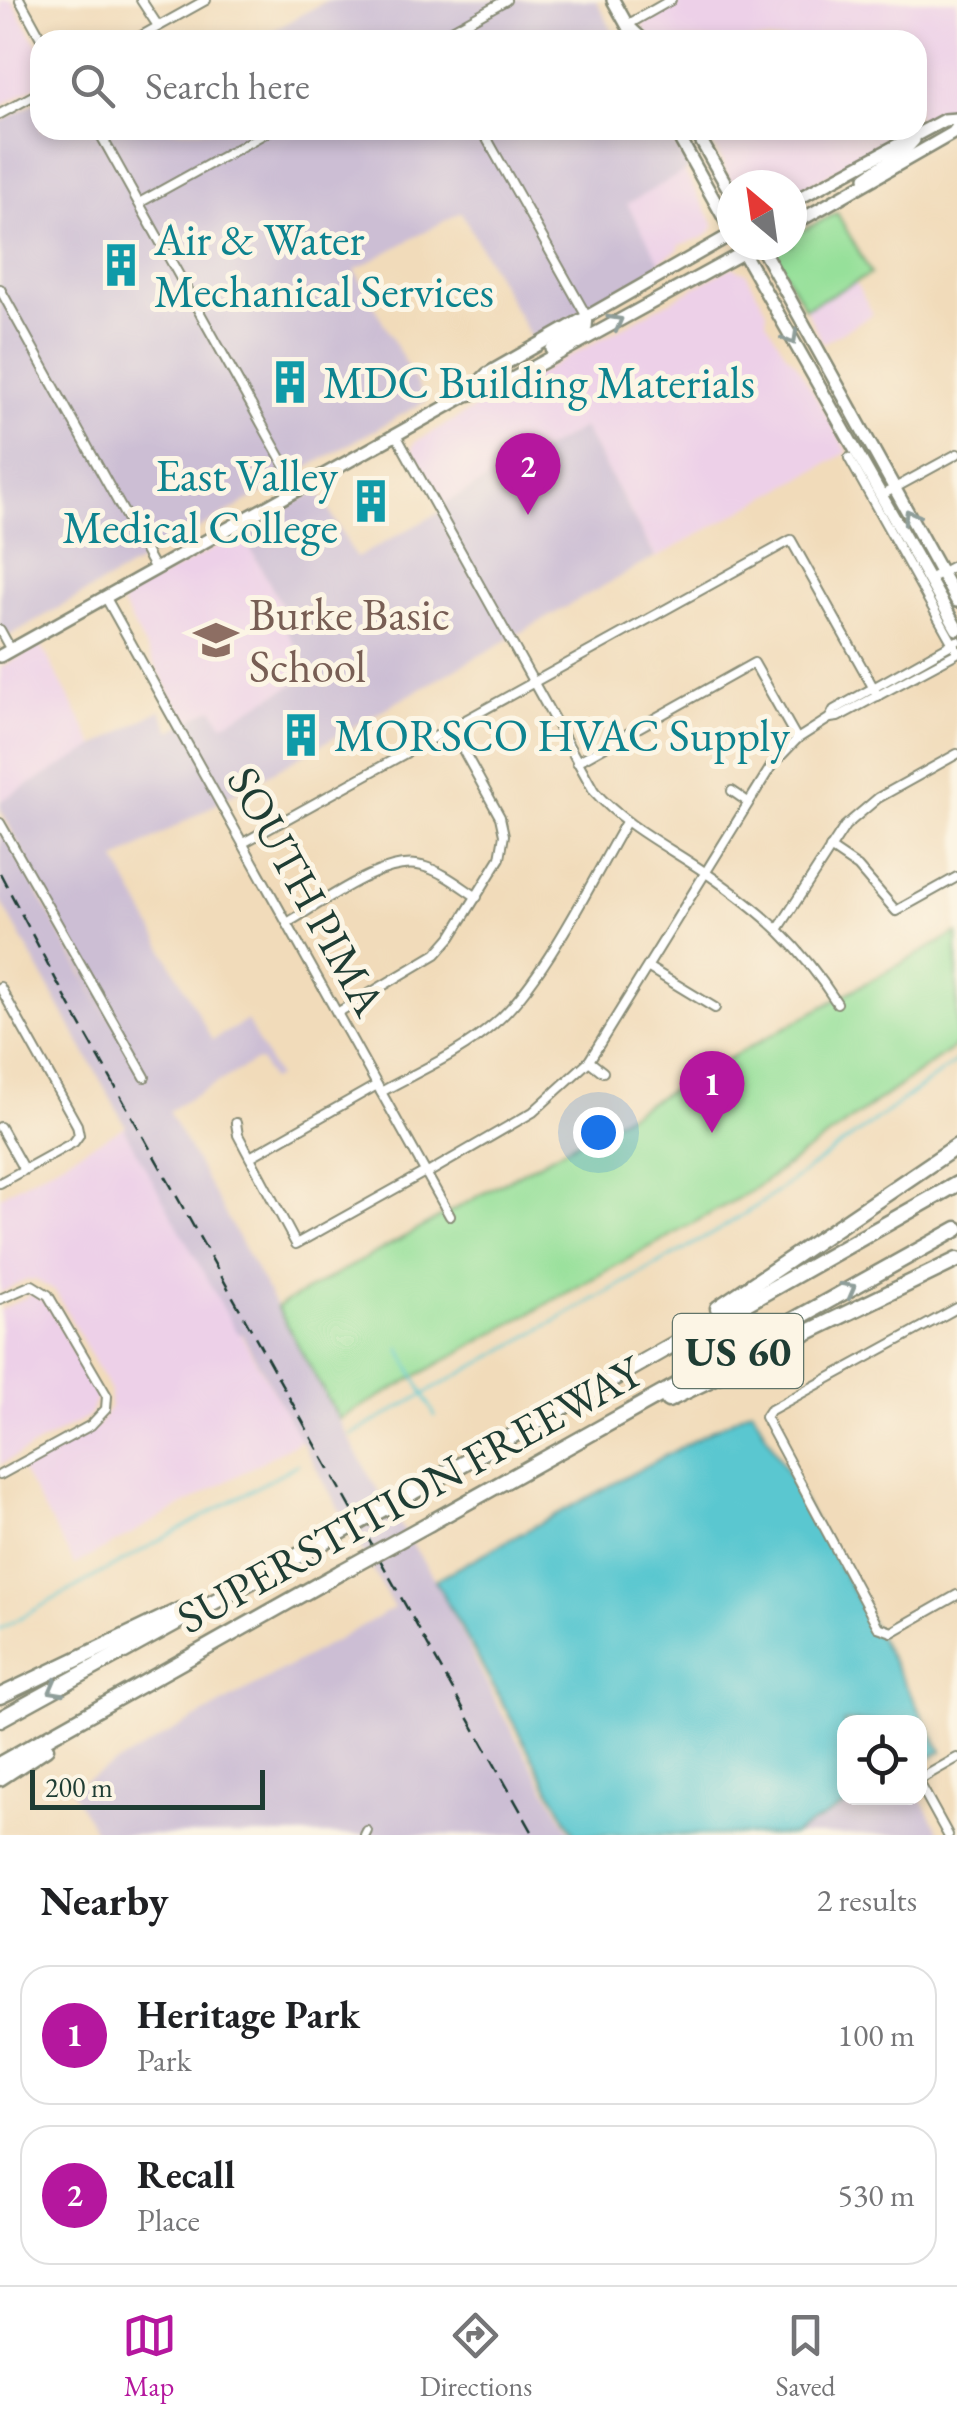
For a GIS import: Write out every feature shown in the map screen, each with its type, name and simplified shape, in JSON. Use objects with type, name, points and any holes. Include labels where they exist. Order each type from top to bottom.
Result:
[{"type":"highway","points":[[638,1362],[957,1146]]},
{"type":"highway","name":"SUPERSTITION FREEWAY","points":[[0,1719],[411,1493],[957,1184]]},
{"type":"highway","name":"SUPERSTITION FREEWAY","points":[[0,1764],[957,1228]]},
{"type":"highway","points":[[519,1473],[957,1260]]},
{"type":"highway","points":[[0,1696],[325,1541]]},
{"type":"highway","points":[[0,1778],[147,1682]]},
{"type":"main road","points":[[614,0],[632,30]]},
{"type":"main road","points":[[627,25],[628,30]]},
{"type":"main road","points":[[927,130],[944,120],[957,119]]},
{"type":"main road","points":[[807,216],[957,128]]},
{"type":"main road","points":[[681,140],[717,206]]},
{"type":"main road","points":[[699,140],[717,170]]},
{"type":"main road","points":[[807,194],[908,140]]},
{"type":"main road","points":[[857,188],[863,179],[904,152],[914,140]]},
{"type":"main road","points":[[467,395],[487,374],[717,242]]},
{"type":"main road","points":[[6,653],[467,395],[494,388],[531,369],[722,260]]},
{"type":"main road","points":[[747,260],[882,495],[935,576],[957,601]]},
{"type":"main road","points":[[766,260],[895,488],[957,629]]},
{"type":"main road","points":[[531,369],[537,359],[586,327],[586,317]]},
{"type":"street","points":[[20,0],[36,30]]},
{"type":"street","points":[[141,0],[158,26]]},
{"type":"street","points":[[151,30],[206,0]]},
{"type":"street","points":[[452,30],[506,0]]},
{"type":"street","points":[[627,25],[671,0]]},
{"type":"street","points":[[0,114],[30,98]]},
{"type":"street","points":[[104,140],[298,489]]},
{"type":"street","points":[[139,203],[253,140]]},
{"type":"street","points":[[488,140],[586,317]]},
{"type":"street","points":[[0,289],[155,570]]},
{"type":"street","points":[[396,434],[594,791],[626,822],[706,872],[779,928],[838,1003]]},
{"type":"street","points":[[882,495],[957,454]]},
{"type":"street","points":[[236,1122],[238,1136],[296,1244],[534,1112],[589,1061],[772,765],[797,739],[830,718],[834,710],[876,692],[956,647],[849,458]]},
{"type":"street","points":[[243,843],[792,540],[876,692]]},
{"type":"street","points":[[935,576],[957,564]]},
{"type":"street","name":"SOUTH PIMA","points":[[106,598],[450,1216]]},
{"type":"street","points":[[0,630],[6,653]]},
{"type":"street","points":[[577,762],[754,663],[797,739]]},
{"type":"street","points":[[337,1013],[436,954],[478,897],[500,858],[504,827],[451,728]]},
{"type":"street","points":[[779,928],[845,826],[878,798],[957,754]]},
{"type":"street","points":[[732,791],[748,802]]},
{"type":"street","points":[[250,1158],[474,1039],[511,1008],[549,953],[626,822]]},
{"type":"street","points":[[0,823],[145,1077]]},
{"type":"street","points":[[830,848],[858,867],[896,912],[957,877]]},
{"type":"street","points":[[287,923],[377,872],[400,864],[428,868],[478,897]]},
{"type":"street","points":[[649,968],[715,1008]]},
{"type":"street","points":[[0,987],[79,1135],[74,1142],[0,1183]]},
{"type":"street","points":[[589,1061],[604,1072]]},
{"type":"street","points":[[0,1128],[24,1170]]},
{"type":"street","points":[[0,1299],[32,1285],[48,1295],[103,1388],[106,1409],[90,1425],[0,1476]]},
{"type":"street","points":[[957,1308],[769,1411],[766,1417],[878,1627],[888,1632],[957,1595]]},
{"type":"street","points":[[927,1777],[957,1758]]},
{"type":"street","points":[[927,1794],[948,1835]]},
{"type":"shaded area","points":[[0,0],[12,0],[30,32],[30,90],[0,106]]},
{"type":"shaded area","points":[[328,0],[596,0],[612,30],[274,30]]},
{"type":"shaded area","points":[[683,0],[957,0],[957,104],[927,120],[927,30],[644,30],[644,21]]},
{"type":"shaded area","points":[[30,106],[30,140],[673,140],[689,169],[627,204],[662,265],[532,340],[461,212],[355,270],[426,401],[0,641],[0,122]]},
{"type":"shaded area","points":[[710,140],[892,140],[807,186],[807,170],[726,170]]},
{"type":"shaded area","points":[[684,171],[715,226],[705,237],[679,245],[679,249],[659,262],[627,204]]},
{"type":"shaded area","points":[[732,267],[746,273],[767,310],[766,321],[796,363],[848,452],[656,558],[583,428],[442,505],[412,450],[414,442]]},
{"type":"shaded area","points":[[854,280],[873,314],[823,343],[805,308]]},
{"type":"shaded area","points":[[583,428],[655,557],[116,860],[212,1040],[247,1021],[277,1077],[270,1080],[261,1062],[255,1061],[168,1111],[323,1391],[358,1409],[339,1420],[435,1580],[500,1710],[572,1835],[97,1835],[70,1789],[394,1608],[242,1334],[237,1333],[0,899],[0,824],[111,1025],[0,808],[0,801],[160,710],[171,731],[213,708],[223,724],[298,682],[304,661],[280,619],[287,615],[242,533],[318,490],[356,558],[444,510],[442,505]]},
{"type":"shaded area","name":"Burke Basic School","points":[[242,533],[287,615],[281,620],[304,661],[298,682],[222,725],[213,708],[186,723],[122,604],[125,597]]},
{"type":"shaded area","points":[[41,645],[96,748],[0,801],[0,668]]},
{"type":"shaded area","points":[[126,1126],[125,1131],[301,1440],[75,1565],[21,1469],[98,1426],[110,1406],[110,1390],[56,1292],[36,1280],[27,1280],[0,1293],[0,1196]]},
{"type":"shaded area","points":[[32,1294],[47,1303],[98,1398],[89,1416],[0,1465],[0,1310]]},
{"type":"shaded area","points":[[846,1805],[925,1805],[941,1835],[792,1835]]},
{"type":"green space","points":[[837,213],[871,274],[805,308],[778,260],[807,260],[807,228]]},
{"type":"green space","points":[[957,933],[957,1045],[751,1191],[339,1419],[277,1307]]},
{"type":"water","points":[[752,1409],[922,1715],[837,1715],[837,1805],[846,1805],[792,1835],[575,1835],[435,1580]]},
{"type":"water","points":[[927,1724],[942,1751],[927,1760]]},
{"type":"waterway","points":[[351,1435],[717,1231],[957,1061]]},
{"type":"waterway","points":[[400,1348],[435,1416]]},
{"type":"waterway","points":[[0,1629],[298,1464]]},
{"type":"railway","points":[[0,873],[64,995],[534,1835]]},
{"type":"place","name":"Air & Water Mechanical Services","points":[[121,265]]},
{"type":"place","name":"MDC Building Materials","points":[[290,382]]},
{"type":"place","name":"East Valley Medical College","points":[[371,501]]},
{"type":"place","name":"Recall","points":[[528,515]]},
{"type":"place","name":"Burke Basic School","points":[[216,640]]},
{"type":"place","name":"MORSCO HVAC Supply","points":[[301,735]]},
{"type":"place","name":"Heritage Park","points":[[712,1133]]}]
